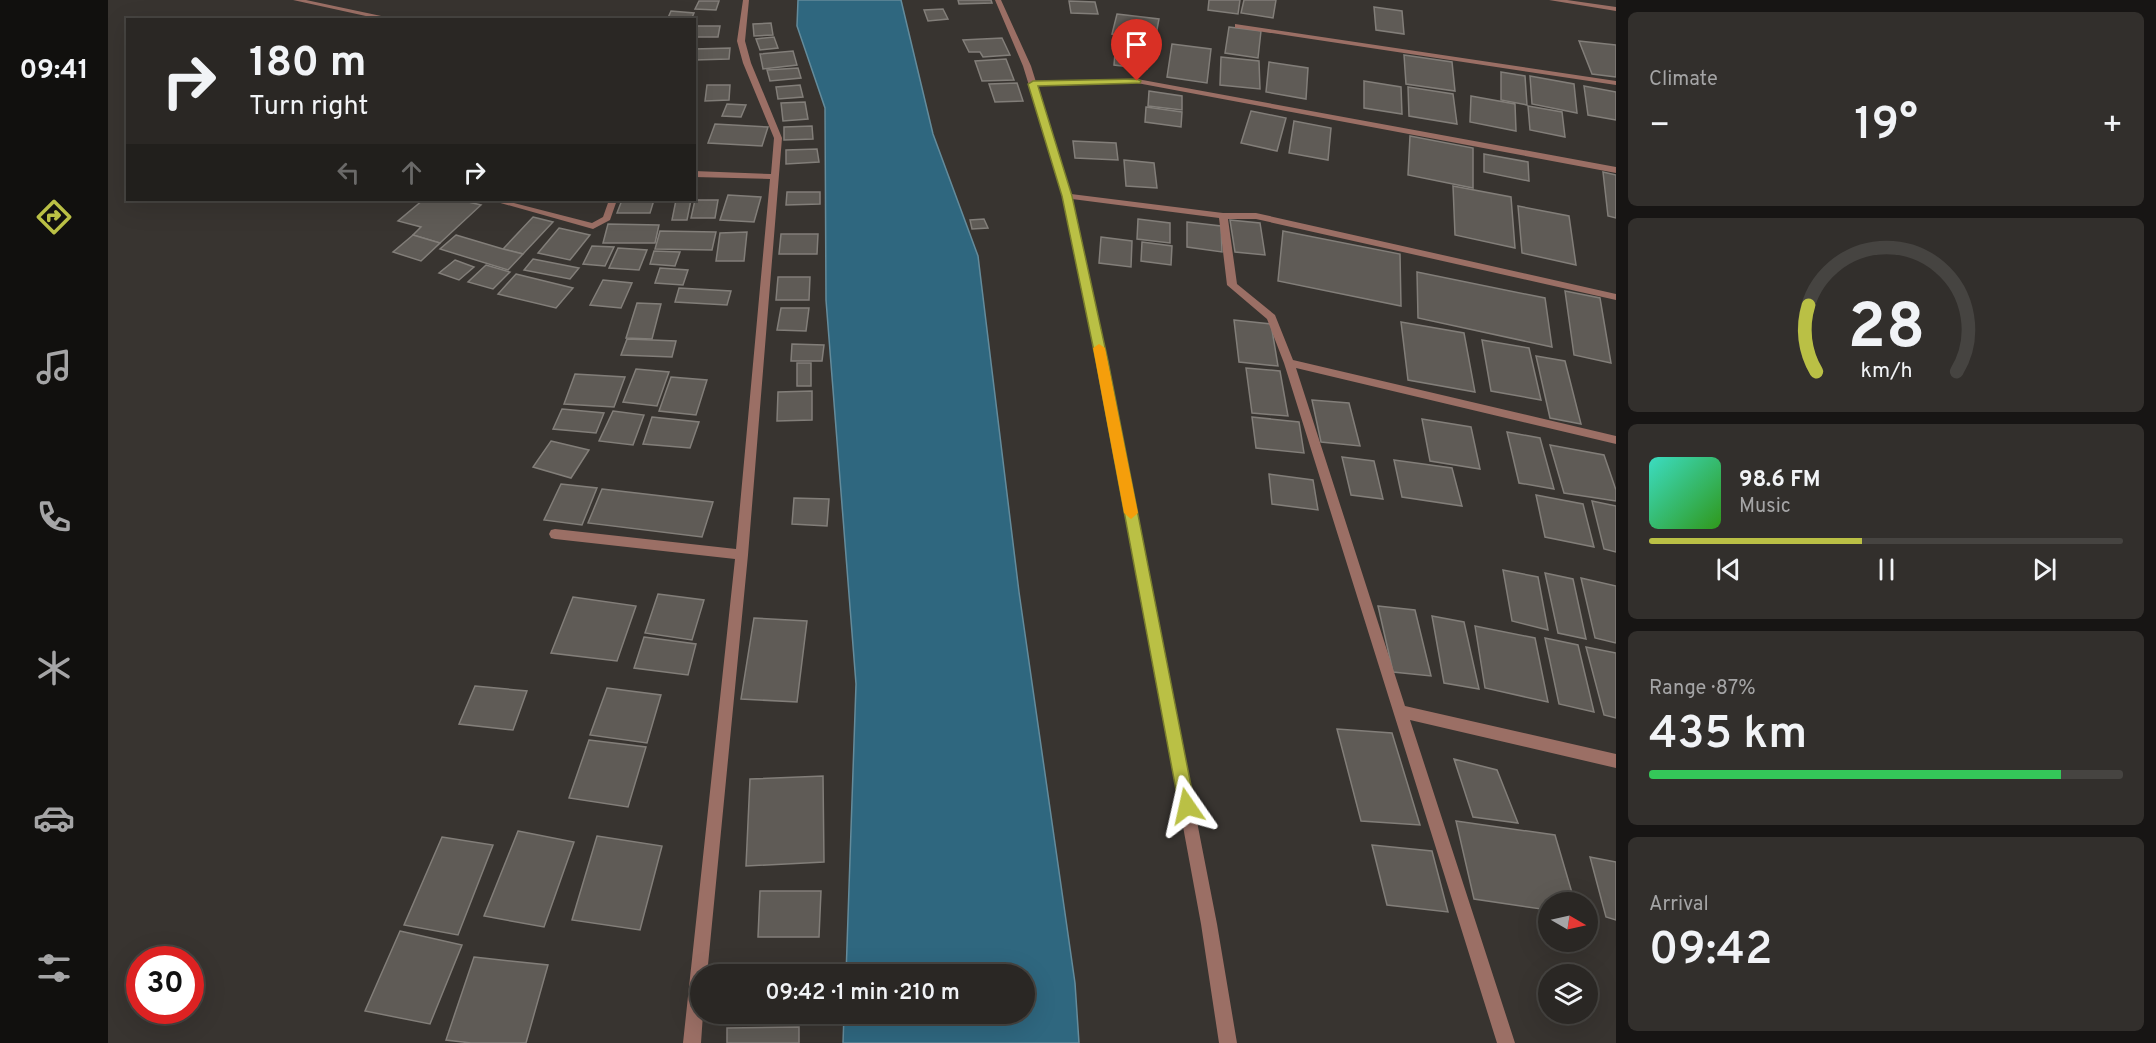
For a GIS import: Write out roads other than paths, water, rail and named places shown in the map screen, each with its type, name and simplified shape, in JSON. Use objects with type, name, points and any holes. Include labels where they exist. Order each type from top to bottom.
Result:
[{"type":"street","points":[[296,0],[387,18]]},
{"type":"street","points":[[692,1043],[742,555],[778,138],[747,63],[741,41],[746,0]]},
{"type":"street","points":[[998,0],[1028,66],[1067,196],[1102,361],[1209,924],[1228,1043]]},
{"type":"street","points":[[1552,0],[1616,9]]},
{"type":"street","points":[[1238,26],[1616,83]]},
{"type":"street","points":[[1033,84],[1137,81],[1616,170]]},
{"type":"street","points":[[696,174],[773,177]]},
{"type":"street","points":[[1067,196],[1223,216],[1256,216],[1616,297]]},
{"type":"street","points":[[498,201],[592,226],[607,218],[613,201]]},
{"type":"street","points":[[1223,216],[1232,285],[1271,317],[1289,363],[1506,1043]]},
{"type":"street","points":[[1289,363],[1616,440]]},
{"type":"street","points":[[555,534],[742,555]]},
{"type":"street","points":[[1400,711],[1616,761]]},
{"type":"water","points":[[798,0],[901,0],[933,134],[978,256],[1019,592],[1075,983],[1079,1043],[843,1043],[844,1024],[1035,1024],[1035,964],[846,964],[856,684],[826,300],[825,108],[797,26]]}]
